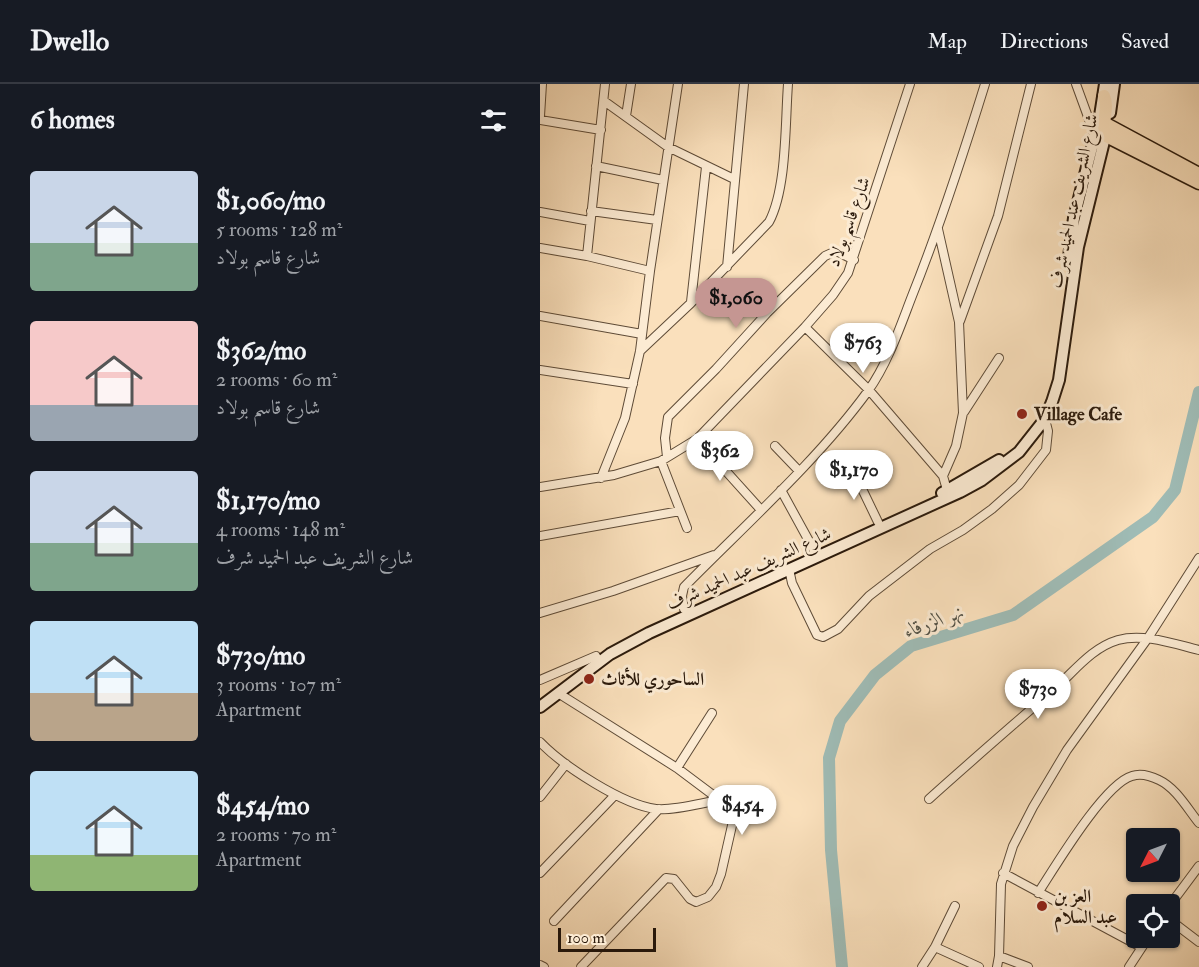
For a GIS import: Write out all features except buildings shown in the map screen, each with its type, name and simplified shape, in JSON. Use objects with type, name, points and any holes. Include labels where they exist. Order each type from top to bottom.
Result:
[{"type":"main road","name":"شارع الشريف عبد الحميد شرف","points":[[540,699],[596,656],[616,644],[684,609],[815,552],[947,490],[988,468],[1020,442],[1042,410],[1050,390],[1079,220],[1105,131],[1114,84]]},
{"type":"main road","name":"شارع الشريف عبد الحميد شرف","points":[[1105,90],[1105,131]]},
{"type":"main road","points":[[1103,149],[1107,105],[1105,90]]},
{"type":"main road","points":[[1105,131],[1195,177]]},
{"type":"main road","name":"شارع الشريف عبد الحميد شرف","points":[[540,706],[610,654],[632,642],[982,480],[1019,452],[1045,419],[1059,380],[1079,220],[1103,149]]},
{"type":"street","points":[[543,84],[540,118],[601,130]]},
{"type":"street","points":[[587,256],[605,84]]},
{"type":"street","points":[[626,116],[631,84]]},
{"type":"street","points":[[601,478],[625,418],[640,351],[678,84]]},
{"type":"street","points":[[726,267],[744,84]]},
{"type":"street","points":[[640,351],[761,232],[776,209],[780,187],[788,84]]},
{"type":"street","name":"شارع قاسم بولاد","points":[[540,487],[601,478],[664,459],[698,439],[805,327],[841,285],[854,260],[910,84]]},
{"type":"street","points":[[684,609],[682,592],[715,555],[799,471],[868,390],[885,361],[938,229],[985,84]]},
{"type":"street","points":[[959,322],[998,216],[1031,84]]},
{"type":"street","points":[[1076,84],[1087,114],[1105,131]]},
{"type":"street","points":[[604,101],[668,147],[734,179]]},
{"type":"street","points":[[1087,114],[1105,131]]},
{"type":"street","points":[[596,166],[663,180]]},
{"type":"street","points":[[691,303],[706,167]]},
{"type":"street","points":[[591,211],[657,220]]},
{"type":"street","points":[[540,212],[590,220]]},
{"type":"street","points":[[938,229],[959,322],[963,413],[956,446],[943,476]]},
{"type":"street","points":[[540,248],[650,271]]},
{"type":"street","points":[[687,528],[664,459],[668,417],[825,256],[836,251],[854,260]]},
{"type":"street","points":[[540,316],[642,334]]},
{"type":"street","points":[[805,327],[868,390],[943,476],[947,490]]},
{"type":"street","points":[[963,413],[999,358]]},
{"type":"street","points":[[540,370],[633,384]]},
{"type":"street","points":[[789,569],[792,584],[817,635],[823,636],[838,629],[870,596],[930,549],[963,530],[992,509],[1019,485],[1046,450],[1048,431],[1045,419]]},
{"type":"street","points":[[698,439],[761,510]]},
{"type":"street","points":[[775,446],[799,471]]},
{"type":"street","points":[[852,468],[878,522]]},
{"type":"street","points":[[781,490],[815,552]]},
{"type":"street","points":[[540,536],[680,511]]},
{"type":"street","points":[[540,613],[613,591],[715,555]]},
{"type":"street","points":[[998,967],[999,895],[1003,873],[1013,846],[1067,750],[1148,638],[1196,568],[1199,558]]},
{"type":"street","points":[[929,799],[1065,680],[1090,654],[1120,639],[1148,638],[1199,650]]},
{"type":"street","points":[[540,680],[596,656]]},
{"type":"street","points":[[558,693],[677,768],[729,807],[733,821],[721,874],[716,887],[708,897],[696,902],[690,899],[674,879],[666,878],[581,967]]},
{"type":"street","points":[[677,768],[712,713]]},
{"type":"street","points":[[540,742],[566,764],[615,795],[645,807],[659,809],[720,800]]},
{"type":"street","points":[[540,797],[566,764]]},
{"type":"street","points":[[1038,893],[1085,822],[1108,795],[1122,781],[1131,776],[1152,777],[1168,785],[1199,823]]},
{"type":"street","points":[[540,873],[615,795]]},
{"type":"street","points":[[554,921],[659,809]]},
{"type":"street","points":[[1178,894],[1199,866]]},
{"type":"street","points":[[1003,873],[1126,939]]},
{"type":"street","points":[[922,967],[935,948],[955,906]]},
{"type":"street","points":[[1180,928],[1199,942]]},
{"type":"street","points":[[935,948],[979,967]]},
{"type":"street","points":[[1129,967],[1140,948]]},
{"type":"street","points":[[999,956],[1028,967]]},
{"type":"waterway","name":"نهر الزرقاء","points":[[842,967],[831,850],[829,758],[840,721],[875,675],[911,646],[1013,615],[1153,517],[1175,490],[1199,392]]},
{"type":"place","name":"Village Cafe","points":[[1022,414]]},
{"type":"place","name":"الساحوري للأثاث","points":[[589,679]]},
{"type":"place","name":"العز بن عبد السلام","points":[[1042,906]]}]
